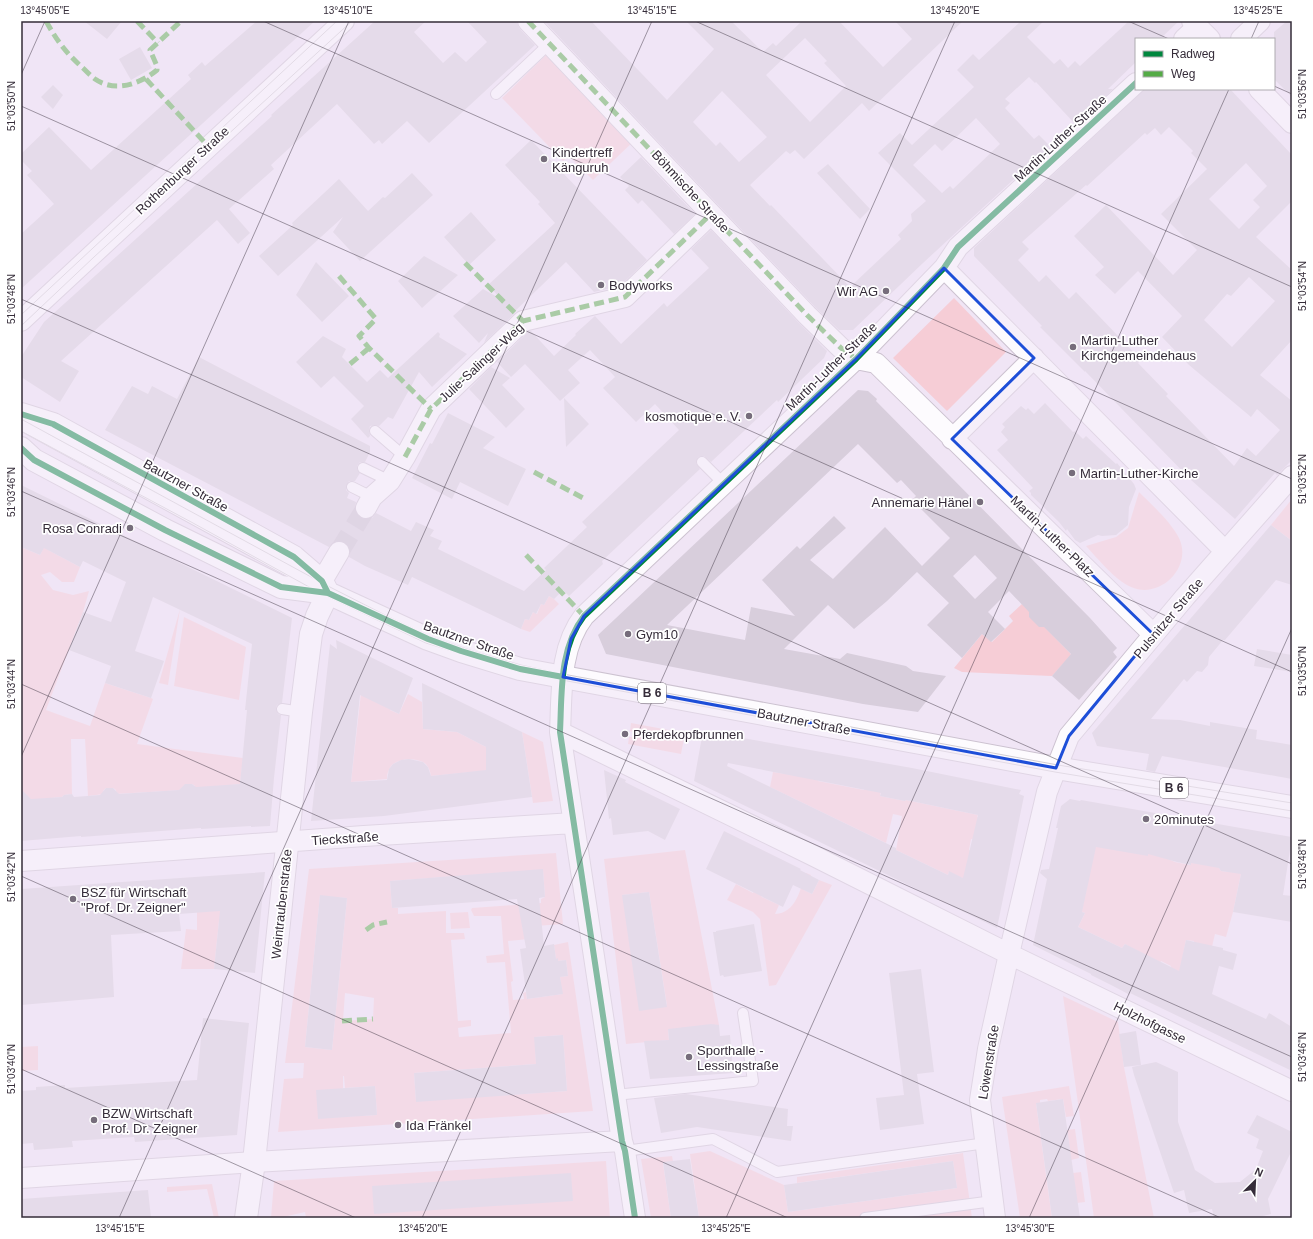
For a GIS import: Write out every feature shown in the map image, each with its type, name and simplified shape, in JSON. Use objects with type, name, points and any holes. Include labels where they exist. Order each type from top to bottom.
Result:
[{"type":"main road","name":"Bautzner Straße","points":[[21,414],[53,424],[288,553],[325,587],[428,639],[461,651],[520,669],[1056,768],[1292,807]]},
{"type":"main road","name":"Bautzner Straße","points":[[21,448],[34,460],[165,530],[281,587],[325,587]]},
{"type":"main road","name":"Weintraubenstraße","points":[[246,1218],[254,1162],[288,842],[291,711],[325,587]]},
{"type":"street","name":"Rothenburger Straße","points":[[21,320],[344,21]]},
{"type":"street","name":"Böhmische Straße","points":[[528,21],[807,315],[841,348],[856,359]]},
{"type":"street","name":"Martin-Luther-Straße","points":[[635,1218],[560,732],[563,677],[571,639],[577,625],[584,616],[856,359],[944,268],[958,247],[1135,84]]},
{"type":"street","points":[[1260,90],[1292,123]]},
{"type":"street","name":"Julie-Salinger-Weg","points":[[369,502],[390,481],[405,457],[430,409],[523,321],[625,297],[711,214]]},
{"type":"street","points":[[944,268],[1225,551]]},
{"type":"street","points":[[952,439],[1034,358]]},
{"type":"street","name":"Martin-Luther-Platz","points":[[856,359],[876,363],[1153,634]]},
{"type":"street","name":"Pulsnitzer Straße","points":[[1009,954],[1047,792],[1070,736],[1153,634],[1292,476]]},
{"type":"street","points":[[325,587],[339,552]]},
{"type":"street","name":"Holzhofgasse","points":[[560,732],[812,855],[1009,954],[1292,1091]]},
{"type":"street","name":"Tieckstraße","points":[[21,861],[364,836],[574,823]]},
{"type":"street","name":"Löwenstraße","points":[[994,1209],[980,1100],[988,1048],[1009,954]]},
{"type":"street","points":[[21,1178],[254,1162],[624,1146]]},
{"type":"lane","points":[[496,94],[549,44]]},
{"type":"lane","points":[[21,425],[325,587]]},
{"type":"lane","points":[[375,431],[405,457]]},
{"type":"lane","points":[[702,462],[724,484]]},
{"type":"lane","points":[[362,468],[390,481]]},
{"type":"lane","points":[[352,487],[369,502]]},
{"type":"lane","points":[[615,1094],[753,1081],[743,1013]]},
{"type":"lane","points":[[624,1146],[713,1139],[777,1172],[986,1143]]},
{"type":"lane","points":[[865,1218],[994,1209]]},
{"type":"highlighted area","points":[[944,268],[1034,358],[952,439],[1153,634],[1069,736],[1056,768],[563,677],[571,639],[584,616],[856,359]]},
{"type":"shaded area","points":[[549,52],[635,140],[593,180],[569,156],[563,161],[502,98]]},
{"type":"shaded area","points":[[954,298],[1006,352],[947,411],[893,358]]},
{"type":"shaded area","points":[[1139,492],[1161,514],[1176,532],[1182,549],[1178,570],[1171,578],[1163,585],[1153,589],[1142,590],[1125,584],[1107,569],[1086,546],[1116,537],[1128,528]]},
{"type":"shaded area","points":[[1292,499],[1292,541],[1271,525]]},
{"type":"shaded area","points":[[21,547],[40,555],[44,547],[51,549],[50,551],[80,567],[74,582],[62,582],[50,572],[41,575],[53,590],[73,595],[89,591],[83,612],[46,710],[90,726],[105,683],[151,698],[153,699],[137,744],[243,758],[240,784],[195,789],[195,786],[192,784],[183,790],[116,794],[116,790],[113,788],[106,788],[103,791],[104,794],[88,796],[85,739],[71,739],[72,794],[64,795],[62,797],[29,800],[21,794]]},
{"type":"shaded area","points":[[549,596],[559,604],[530,632],[521,629],[525,619],[529,620],[533,612],[537,614],[541,604],[544,605]]},
{"type":"shaded area","points":[[1022,604],[1071,655],[1052,676],[962,672],[954,668],[982,634],[992,642],[1013,621],[1009,616]]},
{"type":"shaded area","points":[[180,609],[168,685],[159,683]]},
{"type":"shaded area","points":[[184,617],[246,647],[239,700],[174,686]]},
{"type":"shaded area","points":[[361,693],[391,708],[390,710],[399,714],[408,694],[422,702],[423,729],[457,732],[486,747],[486,761],[504,769],[431,776],[425,763],[419,760],[409,759],[399,761],[391,766],[387,779],[351,782]]},
{"type":"shaded area","points":[[631,723],[685,733],[681,754],[628,744],[629,737],[632,737],[633,732],[630,731]]},
{"type":"shaded area","points":[[522,732],[543,742],[553,801],[533,803]]},
{"type":"shaded area","points":[[773,772],[818,779],[818,781],[864,790],[866,787],[881,790],[880,796],[978,815],[977,817],[984,819],[979,841],[971,839],[969,850],[976,852],[969,881],[949,872],[948,875],[896,850],[902,816],[893,814],[886,843],[770,787]]},
{"type":"shaded area","points":[[1091,833],[1148,850],[1175,862],[1190,865],[1191,863],[1220,864],[1219,868],[1221,871],[1230,872],[1242,869],[1226,937],[1215,934],[1201,993],[1190,961],[1194,941],[1186,940],[1179,976],[1169,972],[1171,966],[1161,961],[1158,966],[1125,944],[1122,948],[1078,927],[1085,913],[1075,909]]},
{"type":"shaded area","points":[[685,850],[719,1025],[668,1030],[669,1040],[626,1044],[604,859]],"holes":[[[649,892],[667,1006],[622,895]]]},
{"type":"shaded area","points":[[556,853],[563,924],[522,927],[529,939],[508,941],[513,981],[511,982],[513,1000],[524,999],[523,993],[526,992],[527,999],[562,994],[560,977],[568,976],[566,960],[558,961],[558,959],[556,959],[554,945],[568,942],[593,1111],[278,1132],[284,1079],[303,1078],[304,1063],[285,1063],[309,869]],"holes":[[[543,870],[545,897],[541,899],[541,903],[472,908],[471,910],[474,916],[501,916],[504,954],[486,956],[487,963],[505,962],[511,1033],[459,1037],[458,1028],[471,1026],[471,1020],[458,1021],[451,940],[465,939],[464,933],[446,933],[446,911],[398,914],[398,908],[392,908],[390,881]],[[320,896],[347,898],[332,1050],[305,1047]],[[345,993],[374,998],[373,1019],[343,1021]],[[563,1035],[567,1091],[416,1101],[414,1073],[536,1064],[535,1037]],[[343,1076],[345,1088],[375,1086],[377,1115],[318,1118],[343,1088]]]},
{"type":"shaded area","points":[[806,873],[811,875],[804,890],[812,894],[819,880],[832,885],[776,985],[769,986],[760,919],[753,912],[727,900],[736,884],[753,893],[756,888],[762,897],[779,905],[775,914],[782,913],[788,910],[796,900]]},
{"type":"shaded area","points":[[224,909],[224,921],[219,921],[214,969],[181,969],[186,929],[197,930],[197,912]]},
{"type":"shaded area","points":[[468,912],[470,928],[451,929],[450,913]]},
{"type":"shaded area","points":[[1063,996],[1118,1022],[1124,1067],[1154,1218],[1094,1218]]},
{"type":"shaded area","points":[[38,1046],[38,1070],[21,1071],[21,1047]]},
{"type":"shaded area","points":[[1069,1086],[1074,1116],[1066,1117],[1063,1099],[1048,1101],[1047,1099],[1040,1100],[1040,1103],[1036,1103],[1052,1218],[1020,1218],[1002,1097]]},
{"type":"shaded area","points":[[1075,1129],[1079,1158],[1071,1160],[1067,1130]]},
{"type":"shaded area","points":[[710,1151],[784,1185],[788,1212],[957,1188],[953,1161],[797,1183],[797,1177],[963,1153],[972,1218],[699,1218],[690,1154]]},
{"type":"shaded area","points":[[672,1156],[673,1161],[663,1163],[671,1218],[651,1218],[641,1159]]},
{"type":"shaded area","points":[[606,1161],[610,1218],[306,1218],[305,1212],[279,1218],[271,1218],[274,1181]]},
{"type":"shaded area","points":[[1081,1172],[1085,1202],[1077,1203],[1073,1173]]},
{"type":"shaded area","points":[[212,1184],[219,1218],[214,1218],[207,1189],[167,1192],[167,1187]]},
{"type":"building","points":[[84,21],[122,21],[107,39]]},
{"type":"building","points":[[257,21],[315,21],[21,289],[21,234],[54,204],[27,175],[32,171],[21,160],[21,154],[49,127],[91,170],[191,79],[188,75],[202,62],[205,66]]},
{"type":"building","points":[[375,21],[426,21],[414,32],[443,63],[455,52],[466,62],[487,42],[467,21],[516,21],[520,29],[535,45],[429,143],[407,121],[382,144],[379,140],[374,144],[337,104],[271,165],[274,169],[229,209],[250,233],[238,244],[217,220],[61,361],[79,371],[60,402],[21,377],[21,357],[44,322]]},
{"type":"building","points":[[544,21],[591,21],[667,100],[714,49],[686,21],[731,21],[763,52],[773,43],[776,46],[802,21],[839,21],[883,67],[912,39],[895,21],[963,21],[869,111],[862,103],[804,159],[795,150],[790,154],[786,151],[750,185],[850,287],[901,239],[898,235],[912,221],[911,214],[926,201],[878,153],[900,133],[912,145],[974,87],[957,70],[973,54],[979,60],[1021,21],[1044,21],[1027,37],[1054,64],[1060,59],[1068,68],[1075,61],[1080,66],[1129,21],[1179,21],[1161,38],[1135,38],[1135,63],[1108,89],[1113,89],[1075,124],[1036,82],[1035,83],[1029,77],[1005,99],[1010,103],[1005,108],[1034,139],[1039,135],[1050,146],[853,330],[839,330],[815,307]],"holes":[[[805,38],[827,61],[824,63],[846,86],[810,122],[766,75]],[[722,91],[767,137],[739,162],[720,142],[716,146],[693,122]],[[976,118],[1000,144],[953,189],[950,186],[942,193],[913,165],[935,144],[942,151]]]},
{"type":"building","points":[[1287,21],[1292,21],[1292,97],[1275,80],[1274,32]]},
{"type":"building","points":[[140,47],[152,68],[131,80],[119,59]]},
{"type":"building","points":[[53,85],[63,95],[53,109],[41,97]]},
{"type":"building","points":[[1144,90],[1231,90],[1292,155],[1292,201],[1256,237],[1292,270],[1292,340],[1260,375],[1292,401],[1292,460],[1277,475],[1275,473],[1235,519],[1191,480],[1040,327],[1042,326],[974,256],[974,248]],"holes":[[[1169,127],[1193,151],[1191,153],[1207,169],[1161,214],[1197,250],[1173,275],[1106,205],[1074,236],[1104,267],[1095,275],[1115,294],[1138,271],[1182,316],[1162,337],[1189,365],[1251,417],[1257,409],[1280,430],[1256,456],[1247,448],[1234,466],[1166,396],[1168,394],[1138,363],[1141,360],[1076,292],[1069,299],[1046,275],[1039,282],[1018,260],[1029,249],[1022,242],[1145,133],[1147,135],[1155,128],[1161,135]],[[1246,163],[1267,186],[1253,200],[1260,207],[1239,229],[1209,199]],[[1249,277],[1275,301],[1232,347],[1204,320],[1227,294],[1231,296]]]},
{"type":"building","points":[[531,140],[647,260],[620,286],[619,284],[616,287],[594,292],[566,262],[484,343],[488,333],[479,343],[453,316],[483,289],[501,299],[488,285],[555,223],[538,204],[540,202],[505,165]]},
{"type":"building","points":[[641,157],[695,214],[674,234],[642,200],[638,204],[625,190],[629,186],[620,177]]},
{"type":"building","points":[[828,164],[870,209],[860,219],[817,173]]},
{"type":"building","points":[[412,173],[433,195],[360,261],[333,232],[343,217],[278,276],[259,256],[293,225],[292,223],[339,179],[368,211],[383,197],[385,198]]},
{"type":"building","points":[[471,212],[496,240],[469,265],[444,237]]},
{"type":"building","points":[[711,230],[827,351],[824,358],[778,402],[777,400],[711,462],[704,456],[698,457],[696,463],[700,469],[602,561],[603,564],[569,596],[563,590],[554,599],[549,596],[544,605],[541,604],[536,614],[533,612],[529,620],[525,619],[521,629],[412,577],[408,585],[365,566],[349,557],[349,547],[344,542],[334,542],[329,547],[105,430],[132,386],[148,394],[152,386],[177,399],[199,357],[370,446],[370,452],[365,462],[360,462],[357,466],[360,473],[355,481],[349,481],[346,487],[346,490],[349,493],[347,498],[356,502],[356,514],[360,518],[372,518],[376,513],[411,531],[416,522],[434,530],[430,536],[442,541],[438,549],[524,591],[546,570],[544,568],[587,527],[582,522],[679,430],[655,404],[636,422],[603,388],[615,377],[590,350],[568,370],[580,383],[560,401],[525,364],[511,377],[497,362],[529,331],[531,331],[554,356],[595,316],[621,344],[664,303],[667,307],[709,268],[691,249]]},
{"type":"building","points":[[424,256],[458,275],[422,308],[398,281]]},
{"type":"building","points":[[316,262],[349,296],[322,322],[296,295]]},
{"type":"building","points":[[438,332],[440,334],[439,337],[467,354],[432,387],[419,372],[393,419],[388,417],[379,426],[370,426],[370,436],[368,438],[351,419],[364,406],[334,376],[321,388],[296,362],[323,336],[346,349],[342,357],[367,382],[380,370],[388,378]]},
{"type":"building","points":[[491,367],[510,378],[502,385],[525,409],[506,428],[469,389]]},
{"type":"building","points":[[858,390],[868,391],[877,399],[876,401],[1090,618],[1117,648],[1113,652],[1117,657],[1079,700],[1052,676],[1071,654],[1044,627],[1039,627],[1029,617],[1029,612],[1009,591],[988,612],[1005,629],[991,642],[982,634],[962,658],[927,625],[949,603],[917,572],[887,601],[854,629],[828,605],[784,649],[840,659],[847,653],[906,666],[913,671],[946,676],[918,712],[863,704],[606,654],[598,635]],"holes":[[[858,444],[897,483],[901,480],[916,496],[912,500],[950,538],[922,566],[885,527],[833,579],[810,560],[846,528],[834,516],[800,549],[797,546],[762,580],[795,616],[751,607],[745,640],[667,625]],[[975,555],[997,578],[975,599],[953,576]]]},
{"type":"building","points":[[564,398],[589,424],[566,447],[565,424]]},
{"type":"building","name":"Martin-Luther-Kirche","points":[[1045,403],[1073,432],[1075,431],[1083,439],[1086,436],[1116,464],[1117,463],[1134,484],[1136,489],[1129,507],[1128,525],[1116,535],[1098,535],[1080,543],[1075,540],[1067,529],[1066,531],[1059,522],[1031,495],[1029,491],[1033,488],[997,450],[1008,440],[1001,432],[1005,427],[1002,424],[1021,406],[1026,410],[1028,408],[1034,414]]},
{"type":"building","points":[[448,413],[495,437],[483,448],[526,469],[508,506],[460,482],[452,499],[412,478],[430,443],[432,444]]},
{"type":"building","points":[[21,485],[292,618],[282,703],[277,705],[276,708],[278,714],[281,715],[270,826],[201,828],[21,841],[21,789],[31,799],[62,797],[64,795],[72,794],[74,797],[100,795],[106,788],[113,788],[119,794],[179,790],[185,784],[192,784],[196,787],[240,784],[247,710],[245,710],[252,644],[153,597],[135,651],[164,661],[151,698],[105,683],[111,666],[69,650],[83,612],[111,622],[126,582],[83,561],[80,567],[44,548],[40,555],[21,547]]},
{"type":"building","points":[[1271,525],[1292,541],[1292,585],[1276,580],[1209,657],[1208,665],[1202,672],[1197,671],[1187,682],[1184,679],[1151,719],[1180,720],[1210,726],[1210,722],[1257,730],[1256,739],[1292,745],[1292,779],[1162,756],[1155,772],[1146,770],[1149,754],[1097,746],[1092,733]]},
{"type":"building","points":[[336,640],[413,678],[399,714],[360,695],[351,782],[387,780],[389,769],[393,764],[401,760],[409,759],[423,762],[428,767],[431,776],[486,770],[486,747],[457,732],[423,729],[422,683],[522,732],[532,797],[384,816],[311,821],[330,644],[337,649]]},
{"type":"building","points":[[1257,649],[1292,655],[1292,672],[1254,666]]},
{"type":"building","points":[[703,731],[912,768],[1021,790],[1019,794],[1024,796],[997,928],[694,781]],"holes":[[[728,763],[881,793],[880,796],[978,815],[963,878],[949,871],[948,875],[896,850],[896,848],[727,766]]]},
{"type":"building","points":[[604,770],[680,809],[665,840],[648,831],[613,835],[611,818],[609,819]]},
{"type":"building","points":[[1070,799],[1292,837],[1283,895],[1292,896],[1292,922],[1233,912],[1241,874],[1221,871],[1219,868],[1177,862],[1148,854],[1148,856],[1096,847],[1082,912],[1085,913],[1078,927],[1122,948],[1125,944],[1179,971],[1186,940],[1223,948],[1223,950],[1237,954],[1233,970],[1219,966],[1212,994],[1266,1019],[1269,1013],[1292,1027],[1292,1071],[1130,993],[1130,995],[1033,945],[1047,879],[1040,873],[1041,870],[1049,869],[1061,806]]},
{"type":"building","points":[[724,831],[801,869],[800,870],[819,880],[812,894],[793,885],[783,907],[706,869]]},
{"type":"building","points":[[543,869],[545,897],[539,898],[544,946],[554,944],[556,959],[558,958],[558,961],[566,960],[568,976],[560,977],[563,994],[527,999],[520,949],[526,948],[517,899],[392,908],[390,881]]},
{"type":"building","points":[[265,872],[255,973],[214,969],[220,911],[179,914],[181,931],[111,935],[114,997],[21,1005],[21,889]]},
{"type":"building","points":[[649,892],[667,1007],[639,1011],[622,895]]},
{"type":"building","points":[[320,895],[347,898],[332,1050],[305,1047]]},
{"type":"building","points":[[754,924],[762,971],[724,977],[723,975],[720,976],[713,932]]},
{"type":"building","points":[[921,969],[934,1072],[917,1074],[924,1124],[880,1130],[876,1098],[904,1095],[889,973]]},
{"type":"building","points":[[203,1018],[249,1023],[237,1135],[135,1142],[134,1137],[72,1141],[73,1147],[34,1150],[33,1143],[21,1144],[21,1091],[36,1090],[36,1087],[65,1085],[65,1088],[197,1080]]},
{"type":"building","name":"Sporthalle - Lessingstraße","points":[[711,1024],[719,1025],[720,1036],[730,1035],[733,1073],[650,1079],[644,1041],[669,1040],[668,1029]]},
{"type":"building","points":[[1136,1031],[1141,1065],[1124,1067],[1119,1034]]},
{"type":"building","points":[[563,1035],[567,1091],[416,1102],[414,1073],[536,1064],[534,1037]]},
{"type":"building","points":[[1156,1062],[1178,1072],[1178,1122],[1195,1170],[1215,1183],[1240,1182],[1256,1169],[1263,1151],[1256,1148],[1259,1139],[1247,1133],[1257,1115],[1292,1132],[1292,1150],[1268,1199],[1271,1214],[1255,1218],[1214,1218],[1212,1209],[1189,1213],[1184,1190],[1174,1193],[1132,1067]]},
{"type":"building","points":[[375,1086],[377,1115],[318,1119],[316,1090]]},
{"type":"building","points":[[686,1094],[788,1109],[787,1126],[793,1126],[791,1141],[697,1127],[661,1133],[654,1098]]},
{"type":"building","points":[[1063,1099],[1080,1218],[1052,1218],[1036,1103]]},
{"type":"building","points":[[690,1159],[699,1218],[671,1218],[663,1162]]},
{"type":"building","points":[[953,1161],[957,1188],[788,1212],[784,1185]]},
{"type":"building","points":[[571,1173],[573,1201],[374,1214],[372,1186]]},
{"type":"building","points":[[148,1190],[151,1218],[21,1218],[21,1199]]},
{"type":"tunnel","points":[[339,552],[366,508]]},
{"type":"tram line","points":[[21,315],[337,21]]},
{"type":"tram line","points":[[21,326],[94,257],[352,21]]},
{"type":"tram line","points":[[21,419],[324,584],[429,636],[473,651],[521,665],[563,674],[1058,765],[1292,803]]},
{"type":"tram line","points":[[21,431],[320,593],[426,643],[519,672],[1055,772],[1292,811]]},
{"type":"marked path","points":[[46,21],[54,35],[72,58],[95,79],[103,83],[119,86],[135,83],[157,70],[157,66],[150,50],[181,21]]},
{"type":"marked path","points":[[137,21],[158,43]]},
{"type":"marked path","points":[[528,21],[807,315],[841,348],[856,359]]},
{"type":"marked path","points":[[146,79],[208,146]]},
{"type":"marked path","points":[[405,457],[431,409],[523,321],[625,297],[711,214]]},
{"type":"marked path","points":[[465,263],[523,321]]},
{"type":"marked path","points":[[339,276],[376,319],[359,336],[369,348],[431,409]]},
{"type":"marked path","points":[[350,364],[369,348]]},
{"type":"marked path","points":[[534,472],[585,499]]},
{"type":"marked path","points":[[526,555],[584,616]]},
{"type":"marked path","points":[[366,930],[373,925],[387,922]]},
{"type":"marked path","points":[[342,1021],[373,1019]]},
{"type":"cycle path","points":[[635,1218],[560,732],[563,671],[570,642],[584,616],[856,359],[944,268],[958,247],[1135,84]]},
{"type":"cycle path","points":[[21,414],[53,424],[294,557],[322,581],[328,593]]},
{"type":"cycle path","points":[[21,448],[34,460],[165,530],[281,587],[328,593],[428,639],[461,651],[520,669],[563,677]]},
{"type":"place","name":"Kindertreff Känguruh","points":[[544,159]]},
{"type":"place","name":"Bodyworks","points":[[601,285]]},
{"type":"place","name":"Wir AG","points":[[886,291]]},
{"type":"place","name":"Martin-Luther Kirchgemeindehaus","points":[[1073,347]]},
{"type":"place","name":"kosmotique e. V.","points":[[749,416]]},
{"type":"place","name":"Martin-Luther-Kirche","points":[[1072,473]]},
{"type":"place","name":"Annemarie Hänel","points":[[980,502]]},
{"type":"place","name":"Rosa Conradi","points":[[130,528]]},
{"type":"place","name":"Gym10","points":[[628,634]]},
{"type":"place","name":"Pferdekopfbrunnen","points":[[625,734]]},
{"type":"place","name":"20minutes","points":[[1146,819]]},
{"type":"place","name":"BSZ für Wirtschaft \"Prof. Dr. Zeigner\"","points":[[73,899]]},
{"type":"place","name":"Sporthalle - Lessingstraße","points":[[689,1057]]},
{"type":"place","name":"BZW Wirtschaft Prof. Dr. Zeigner","points":[[94,1120]]},
{"type":"place","name":"Ida Fränkel","points":[[398,1125]]}]
